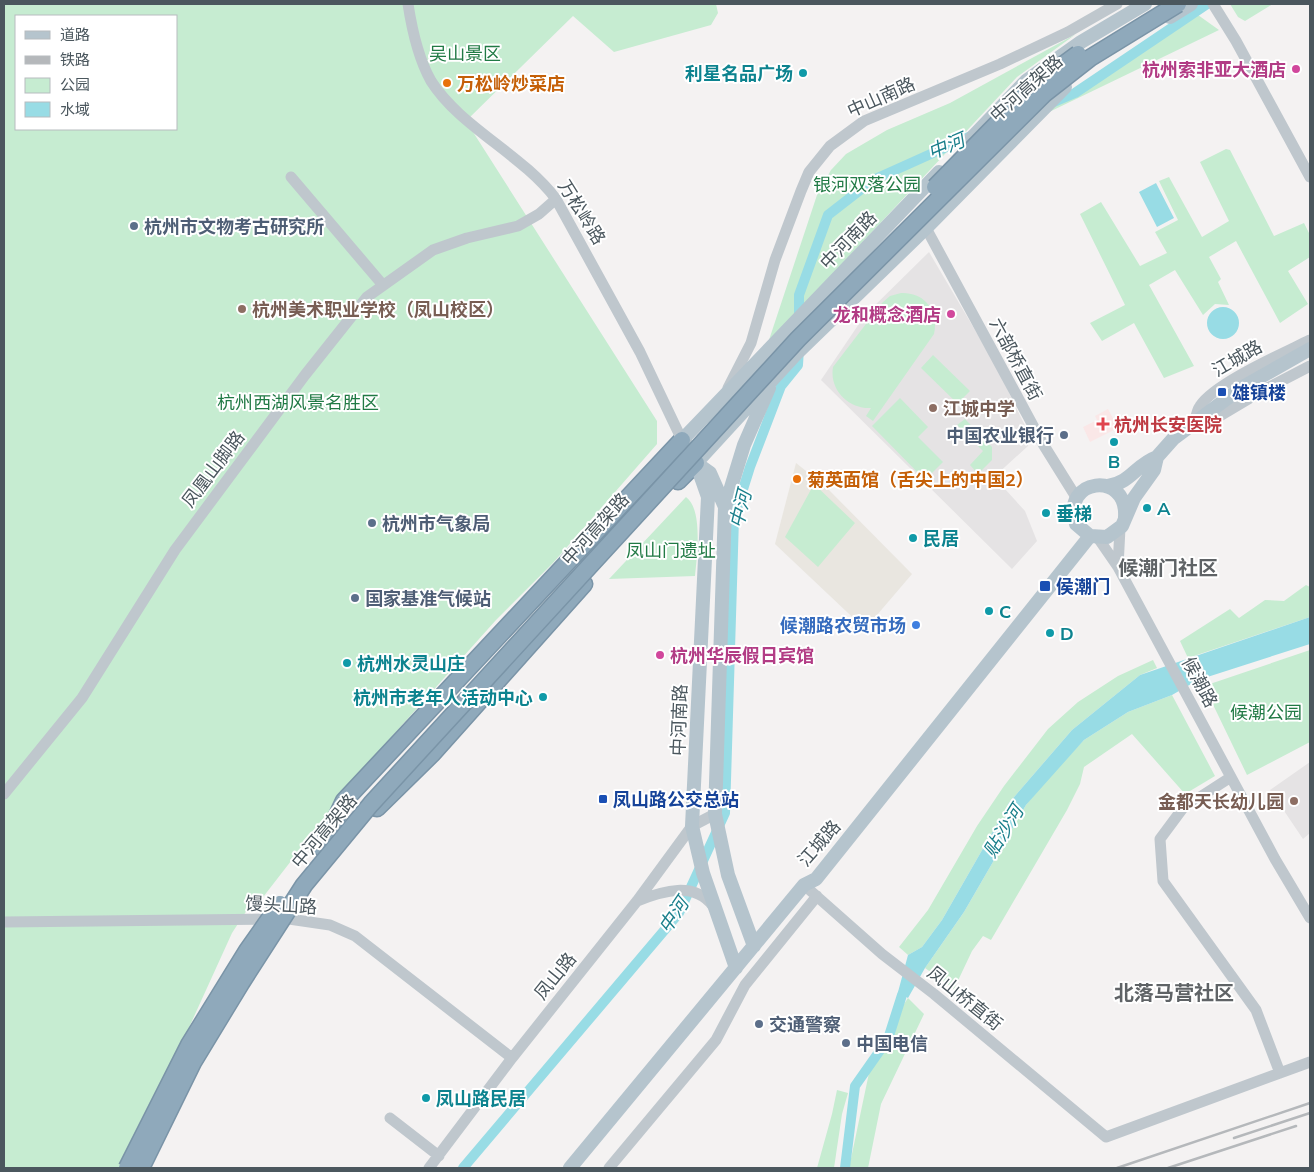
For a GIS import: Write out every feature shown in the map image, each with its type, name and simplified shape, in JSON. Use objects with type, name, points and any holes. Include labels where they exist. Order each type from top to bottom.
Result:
[{"type":"highway","name":"中河高架路","points":[[126,1168],[194,1037],[247,951],[297,879],[356,806],[665,472],[879,245],[1033,87],[1085,49],[1158,4]]},
{"type":"highway","name":"中河高架路","points":[[141,1168],[193,1062],[241,983],[304,885],[350,830],[656,492],[798,339],[1044,94],[1090,58],[1178,4]]},
{"type":"highway","points":[[322,848],[344,801],[682,440]]},
{"type":"highway","points":[[350,830],[365,819],[433,753],[696,462]]},
{"type":"main road","name":"中河南路","points":[[682,440],[1026,81],[1081,42],[1145,4]]},
{"type":"main road","points":[[696,462],[799,350],[928,232],[1052,97],[1095,62],[1191,4]]},
{"type":"main road","name":"江城路","points":[[1076,497],[1090,486],[1121,484],[1145,461],[1157,456],[1195,421],[1241,388],[1310,349]]},
{"type":"main road","points":[[754,946],[728,875],[716,817],[725,506],[744,445],[772,379]]},
{"type":"main road","points":[[682,440],[696,462],[710,473],[725,506]]},
{"type":"main road","name":"江城路","points":[[570,1168],[804,885],[816,879],[1094,537],[1107,537],[1122,522],[1134,498],[1154,470],[1157,456]]},
{"type":"main road","name":"中河南路","points":[[696,462],[708,497],[692,826],[703,873],[736,968]]},
{"type":"main road","points":[[1108,486],[1124,502],[1122,522]]},
{"type":"main road","points":[[1076,497],[1073,506],[1076,524],[1094,537]]},
{"type":"street","name":"万松岭路","points":[[408,4],[416,42],[431,80],[440,93],[460,114],[539,178],[556,199],[640,352],[682,440]]},
{"type":"street","name":"中山南路","points":[[723,398],[751,343],[775,260],[801,191],[810,172],[830,146],[864,121],[1000,64],[1068,32],[1117,4]]},
{"type":"street","points":[[1214,6],[1236,41],[1310,177]]},
{"type":"street","points":[[291,177],[382,284]]},
{"type":"street","name":"凤凰山脚路","points":[[4,794],[82,698],[174,550],[362,303],[382,284],[433,250],[467,238],[518,226],[539,214],[556,199]]},
{"type":"street","name":"六部桥直街","points":[[928,232],[1043,444],[1076,497]]},
{"type":"street","name":"江城路","points":[[1195,421],[1199,407],[1212,394],[1230,382],[1310,340]]},
{"type":"street","points":[[1195,421],[1213,420],[1260,392],[1310,366]]},
{"type":"street","points":[[1118,566],[1122,522]]},
{"type":"street","name":"候潮路","points":[[1094,537],[1118,566],[1310,918]]},
{"type":"street","points":[[1231,776],[1183,808],[1160,839],[1163,881],[1256,1010],[1280,1073],[1310,1062]]},
{"type":"street","name":"凤山路","points":[[429,1168],[512,1058],[637,901],[692,826],[716,817]]},
{"type":"street","name":"凤山桥直街","points":[[804,885],[899,968],[1106,1137],[1280,1073]]},
{"type":"street","points":[[637,901],[660,892],[697,892],[707,898],[717,911]]},
{"type":"street","points":[[610,1168],[716,1040],[745,985],[817,896]]},
{"type":"street","name":"馒头山路","points":[[4,922],[289,919],[330,925],[355,936],[369,945],[512,1058]]},
{"type":"street","points":[[390,1118],[439,1156]]},
{"type":"shaded area","name":"江城中学","points":[[929,252],[995,364],[1030,436],[1028,446],[994,477],[1025,511],[1037,541],[1012,569],[821,380],[865,315]]},
{"type":"shaded area","name":"杭州长安医院","points":[[1108,409],[1118,428],[1090,442],[1083,427],[1097,420],[1095,416]]},
{"type":"shaded area","points":[[796,463],[826,487],[912,574],[865,629],[775,544]]},
{"type":"shaded area","name":"金都天长幼儿园","points":[[1310,762],[1310,833],[1303,839],[1270,790]]},
{"type":"green space","name":"杭州西湖风景名胜区","points":[[4,4],[716,4],[718,13],[711,25],[614,52],[573,16],[466,121],[657,421],[657,444],[553,563],[496,620],[360,772],[253,910],[247,910],[232,933],[125,1168],[4,1168]]},
{"type":"green space","points":[[1230,4],[1273,4],[1245,21],[1238,17]]},
{"type":"green space","points":[[1198,15],[1219,30],[1045,114],[1047,111],[1099,82],[1182,23]]},
{"type":"green space","name":"银河双落公园","points":[[1076,34],[1017,77],[768,343],[817,195],[831,170],[846,154],[887,130],[950,103]]},
{"type":"green space","points":[[1226,149],[1230,150],[1274,236],[1304,223],[1310,235],[1310,257],[1288,271],[1308,304],[1280,323],[1236,241],[1209,257],[1221,279],[1218,282],[1229,305],[1215,304],[1203,315],[1175,270],[1149,285],[1194,366],[1164,378],[1134,323],[1102,341],[1090,323],[1125,305],[1080,214],[1101,202],[1140,266],[1167,253],[1155,232],[1178,220],[1159,181],[1169,177],[1202,237],[1229,221],[1200,162]]},
{"type":"green space","points":[[901,293],[917,296],[928,304],[934,318],[934,334],[873,421],[866,416],[871,408],[848,402],[837,390],[834,383],[833,367],[882,303],[890,296]]},
{"type":"green space","points":[[933,355],[970,391],[963,398],[964,403],[960,406],[921,368]]},
{"type":"green space","points":[[900,398],[928,427],[918,437],[943,462],[925,480],[872,426]]},
{"type":"green space","points":[[965,419],[992,447],[992,460],[978,474],[970,465],[983,451],[957,425]]},
{"type":"green space","points":[[814,484],[855,523],[818,567],[785,537]]},
{"type":"green space","name":"凤山门遗址","points":[[686,497],[695,512],[697,522],[698,545],[695,576],[609,579]]},
{"type":"green space","points":[[1306,585],[1310,587],[1310,617],[1188,658],[1180,641],[1230,609],[1239,618],[1265,600],[1284,601]]},
{"type":"green space","name":"候潮公园","points":[[1310,650],[1310,742],[1247,775],[1204,686]]},
{"type":"green space","points":[[1153,660],[1157,668],[1140,675],[1072,730],[1008,804],[1005,818],[997,824],[942,920],[922,947],[908,955],[899,947],[928,910],[977,826],[1004,786],[1048,729],[1078,702],[1118,676]]},
{"type":"green space","points":[[1172,695],[1215,776],[1185,794],[1132,734],[1084,767],[1080,784],[1067,810],[991,940],[983,936],[972,951],[954,989],[925,968],[964,912],[1026,805],[1045,781],[1084,740],[1128,712]]},
{"type":"green space","points":[[908,998],[924,1014],[881,1104],[868,1168],[849,1168],[869,1073],[891,1038],[900,1010]]},
{"type":"green space","points":[[837,1090],[848,1093],[842,1114],[834,1168],[817,1168],[832,1114]]},
{"type":"water","points":[[1156,183],[1174,218],[1157,227],[1139,192]]},
{"type":"water","points":[[1223,307],[1234,312],[1239,323],[1234,334],[1223,339],[1212,334],[1207,323],[1212,312]]},
{"type":"water","points":[[1310,617],[1310,644],[1198,680],[1172,695],[1128,712],[1084,740],[1026,805],[964,912],[925,968],[908,998],[898,992],[908,955],[922,947],[942,920],[997,824],[1005,818],[1008,804],[1072,730],[1140,675]]},
{"type":"waterway","name":"中河","points":[[1054,102],[1075,93],[1207,4]]},
{"type":"waterway","name":"中河","points":[[799,321],[799,295],[828,215],[873,180],[973,135]]},
{"type":"waterway","name":"中河","points":[[463,1168],[679,913],[725,813],[734,518],[750,467],[781,386],[798,365],[799,348]]},
{"type":"waterway","name":"贴沙河","points":[[845,1168],[855,1086],[888,1039],[902,995],[910,983]]},
{"type":"railway","points":[[1117,1168],[1310,1103]]},
{"type":"railway","points":[[1234,1138],[1310,1113]]},
{"type":"railway","points":[[1168,1168],[1296,1126]]},
{"type":"place","name":"杭州索非亚大酒店","points":[[1296,69]]},
{"type":"place","name":"利星名品广场","points":[[803,73]]},
{"type":"place","name":"万松岭炒菜店","points":[[447,83]]},
{"type":"place","name":"杭州市文物考古研究所","points":[[134,226]]},
{"type":"place","name":"杭州美术职业学校（凤山校区）","points":[[242,309]]},
{"type":"place","name":"龙和概念酒店","points":[[951,314]]},
{"type":"place","name":"雄镇楼","points":[[1222,392]]},
{"type":"place","name":"江城中学","points":[[933,408]]},
{"type":"place","name":"杭州长安医院","points":[[1103,424]]},
{"type":"place","name":"中国农业银行","points":[[1064,435]]},
{"type":"place","name":"B","points":[[1114,442]]},
{"type":"place","name":"菊英面馆（舌尖上的中国2）","points":[[797,479]]},
{"type":"place","name":"A","points":[[1147,508]]},
{"type":"place","name":"垂梯","points":[[1046,513]]},
{"type":"place","name":"杭州市气象局","points":[[372,523]]},
{"type":"place","name":"民居","points":[[913,538]]},
{"type":"place","name":"侯潮门","points":[[1045,586]]},
{"type":"place","name":"国家基准气候站","points":[[355,598]]},
{"type":"place","name":"C","points":[[989,611]]},
{"type":"place","name":"候潮路农贸市场","points":[[916,625]]},
{"type":"place","name":"D","points":[[1050,633]]},
{"type":"place","name":"杭州华辰假日宾馆","points":[[660,655]]},
{"type":"place","name":"杭州水灵山庄","points":[[347,663]]},
{"type":"place","name":"杭州市老年人活动中心","points":[[543,697]]},
{"type":"place","name":"凤山路公交总站","points":[[603,799]]},
{"type":"place","name":"金都天长幼儿园","points":[[1294,801]]},
{"type":"place","name":"交通警察","points":[[759,1024]]},
{"type":"place","name":"中国电信","points":[[846,1043]]},
{"type":"place","name":"凤山路民居","points":[[426,1098]]},
{"type":"district","name":"候潮门社区","points":[[1168,567]]},
{"type":"district","name":"北落马营社区","points":[[1174,992]]},
{"type":"park label","name":"吴山景区","points":[[465,53]]}]
